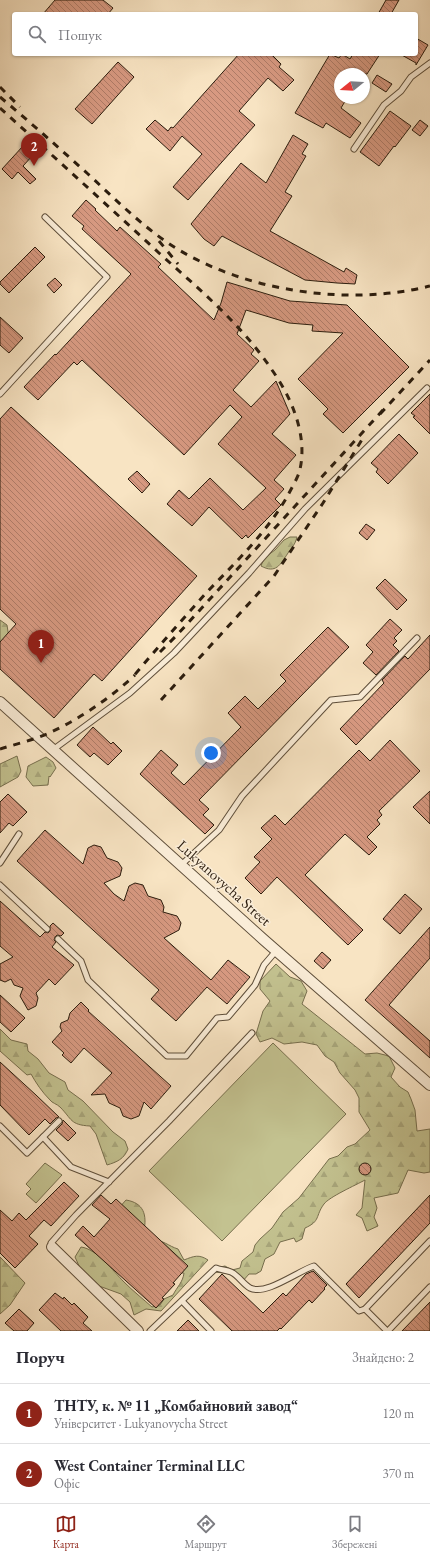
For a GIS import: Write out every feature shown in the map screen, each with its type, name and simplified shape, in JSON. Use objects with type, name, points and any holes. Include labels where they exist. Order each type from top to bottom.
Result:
[{"type":"street","name":"Lukyanovycha Street","points":[[0,702],[54,749],[276,951],[430,1085]]},
{"type":"street","points":[[52,1247],[138,1331]]},
{"type":"lane","points":[[354,149],[384,105],[401,91],[411,77],[430,63]]},
{"type":"lane","points":[[0,394],[107,277],[45,218]]},
{"type":"lane","points":[[54,749],[130,693],[174,653],[249,573],[305,509],[427,388]]},
{"type":"lane","points":[[181,865],[219,830],[242,796],[331,700],[360,697],[417,638]]},
{"type":"lane","points":[[0,863],[19,834]]},
{"type":"lane","points":[[0,885],[47,929]]},
{"type":"lane","points":[[58,940],[81,960],[88,980],[167,1056],[186,1056],[217,1018],[228,1017],[255,985],[264,965],[276,951]]},
{"type":"lane","points":[[52,1247],[51,1243],[76,1215],[170,1121],[252,1033]]},
{"type":"lane","points":[[0,1126],[27,1153],[59,1121]]},
{"type":"lane","points":[[43,1138],[71,1167],[109,1182]]},
{"type":"lane","points":[[150,1331],[216,1268],[232,1272],[251,1288],[262,1290],[280,1284],[303,1269],[314,1266],[359,1311],[365,1309],[430,1240]]},
{"type":"lane","points":[[365,1309],[388,1331],[430,1287]]},
{"type":"lane","points":[[182,1301],[211,1331]]},
{"type":"green space","points":[[290,537],[297,537],[293,546],[277,567],[270,569],[261,566],[264,558],[275,550],[284,540]]},
{"type":"green space","points":[[0,620],[7,625],[9,638],[0,644]]},
{"type":"green space","points":[[17,756],[21,771],[18,777],[0,787],[0,764]]},
{"type":"green space","points":[[46,757],[53,762],[56,768],[50,777],[49,776],[48,785],[33,786],[26,777],[28,766]]},
{"type":"green space","points":[[276,964],[290,977],[301,981],[307,991],[302,1004],[365,1054],[377,1053],[389,1056],[395,1068],[391,1077],[400,1087],[408,1092],[411,1099],[415,1110],[417,1131],[430,1129],[430,1172],[424,1173],[408,1170],[398,1193],[374,1198],[377,1208],[374,1217],[378,1226],[367,1231],[362,1218],[356,1215],[362,1208],[365,1180],[337,1195],[324,1204],[316,1220],[305,1228],[302,1239],[296,1242],[294,1238],[280,1242],[274,1254],[265,1259],[261,1271],[256,1274],[249,1274],[242,1282],[234,1274],[214,1272],[216,1268],[225,1266],[232,1270],[240,1268],[242,1261],[253,1252],[255,1245],[272,1228],[283,1212],[299,1198],[329,1159],[338,1156],[347,1147],[355,1144],[370,1130],[359,1112],[359,1098],[355,1090],[340,1073],[334,1062],[325,1056],[317,1045],[302,1042],[284,1044],[272,1038],[260,1042],[256,1034],[263,1011],[270,1001],[260,989],[260,981]]},
{"type":"green space","points":[[0,1029],[11,1040],[27,1044],[28,1051],[38,1059],[49,1073],[65,1082],[68,1090],[83,1101],[113,1132],[125,1141],[128,1149],[122,1158],[107,1165],[96,1134],[90,1126],[72,1121],[60,1107],[47,1097],[31,1074],[27,1075],[0,1051]]},
{"type":"green space","points":[[273,1043],[346,1114],[222,1241],[149,1171]]},
{"type":"green space","points":[[45,1163],[62,1175],[36,1203],[26,1194],[31,1189],[26,1184]]},
{"type":"green space","points":[[126,1200],[137,1204],[143,1211],[145,1220],[144,1231],[118,1209]]},
{"type":"green space","points":[[152,1240],[163,1242],[178,1249],[184,1260],[196,1256],[208,1260],[161,1311],[146,1309],[134,1315],[130,1302],[121,1294],[99,1286],[80,1268],[75,1257],[81,1247],[93,1252],[152,1307],[160,1305],[164,1299],[173,1295],[181,1282],[184,1273],[178,1273]]},
{"type":"green space","points":[[0,1257],[25,1283],[10,1305],[0,1314]]},
{"type":"building","points":[[55,0],[103,0],[113,8],[110,12],[45,12]]},
{"type":"building","points":[[386,0],[399,0],[392,12],[379,12]]},
{"type":"building","points":[[418,39],[428,45],[416,65],[416,63],[404,56],[418,56]]},
{"type":"building","points":[[237,56],[273,56],[281,64],[279,67],[294,80],[283,91],[268,78],[239,111],[255,125],[188,200],[173,187],[202,154],[182,136],[170,151],[146,129],[155,120],[168,131],[171,127],[173,128]]},
{"type":"building","points":[[329,56],[339,58],[340,56],[345,56],[350,59],[352,56],[379,56],[370,69],[370,68],[334,68],[334,104],[343,104],[341,108],[361,123],[350,138],[326,123],[323,128],[295,113]]},
{"type":"building","points":[[118,62],[134,77],[92,124],[75,109]]},
{"type":"building","points":[[377,75],[392,84],[386,92],[372,83]]},
{"type":"building","points":[[390,111],[411,126],[379,166],[360,152]]},
{"type":"building","points":[[420,120],[428,126],[420,136],[412,130]]},
{"type":"building","points":[[293,135],[308,144],[302,154],[306,156],[285,192],[292,196],[270,231],[344,272],[346,268],[357,275],[355,284],[305,280],[222,236],[214,246],[204,239],[191,224],[241,163],[266,183]]},
{"type":"building","points":[[23,146],[33,155],[23,166],[36,179],[30,184],[18,172],[12,179],[2,169]]},
{"type":"building","points":[[86,200],[117,231],[120,227],[161,264],[158,267],[214,320],[227,282],[290,301],[347,305],[409,367],[343,433],[323,414],[328,409],[298,379],[343,333],[312,331],[313,325],[289,323],[246,310],[237,334],[254,350],[251,354],[259,361],[233,390],[251,407],[276,381],[290,414],[272,434],[296,455],[274,480],[284,489],[275,499],[281,505],[248,538],[246,535],[242,539],[209,507],[192,526],[167,504],[179,490],[189,499],[210,478],[243,510],[266,488],[218,444],[242,417],[230,405],[184,455],[82,360],[77,365],[74,362],[38,400],[24,387],[55,354],[56,355],[131,274],[82,229],[84,226],[72,216]]},
{"type":"building","points":[[35,247],[45,257],[9,293],[0,284],[0,282]]},
{"type":"building","points":[[55,278],[62,285],[54,293],[47,285]]},
{"type":"building","points":[[0,317],[23,338],[9,353],[0,345]]},
{"type":"building","points":[[430,394],[430,434],[413,417],[415,416],[411,413]]},
{"type":"building","points":[[11,407],[197,576],[102,681],[94,674],[54,718],[0,669],[0,642],[16,624],[0,609],[0,419]]},
{"type":"building","points":[[399,434],[418,453],[388,484],[376,472],[378,469],[371,463]]},
{"type":"building","points":[[137,471],[150,484],[142,493],[128,479]]},
{"type":"building","points":[[366,524],[375,530],[367,540],[359,533]]},
{"type":"building","points":[[385,579],[407,600],[397,610],[376,588]]},
{"type":"building","points":[[390,619],[402,630],[394,638],[397,641],[393,645],[399,651],[376,675],[363,663],[373,652],[366,645]]},
{"type":"building","points":[[328,627],[349,647],[199,800],[209,809],[203,815],[214,825],[205,834],[140,774],[161,750],[178,765],[171,773],[184,785],[241,727],[228,713],[245,696],[258,709],[286,681],[280,675]]},
{"type":"building","points":[[430,635],[430,669],[356,745],[340,729],[384,683],[382,680],[405,656],[408,659]]},
{"type":"building","points":[[93,727],[111,744],[113,742],[122,751],[108,765],[94,753],[90,757],[77,745]]},
{"type":"building","points":[[390,740],[420,771],[379,811],[382,815],[377,820],[380,824],[367,837],[377,847],[369,855],[345,834],[305,875],[363,930],[348,945],[277,877],[261,894],[245,878],[260,862],[254,857],[272,839],[261,828],[275,815],[285,825],[359,750],[370,761]]},
{"type":"building","points":[[430,791],[430,824],[413,807]]},
{"type":"building","points":[[8,794],[27,812],[13,826],[9,823],[0,833],[0,802]]},
{"type":"building","points":[[45,830],[83,864],[88,848],[94,845],[101,847],[107,858],[118,862],[122,868],[120,876],[104,883],[114,894],[124,901],[129,886],[135,883],[143,885],[148,896],[161,900],[164,907],[163,912],[177,916],[181,923],[179,930],[164,938],[211,980],[228,960],[250,977],[227,1004],[207,987],[176,1021],[151,999],[159,990],[17,861]]},
{"type":"building","points":[[405,894],[422,909],[400,934],[383,919]]},
{"type":"building","points":[[0,901],[40,937],[45,932],[48,933],[50,931],[50,926],[53,923],[64,933],[61,936],[57,935],[55,937],[54,940],[56,942],[52,947],[74,965],[55,985],[49,979],[36,993],[38,998],[36,1006],[28,1010],[20,996],[23,988],[14,985],[11,979],[5,982],[0,980],[0,964],[13,957],[0,946]]},
{"type":"building","points":[[430,927],[430,958],[389,1005],[430,1041],[430,1058],[365,1000]]},
{"type":"building","points":[[322,952],[331,960],[323,969],[314,961]]},
{"type":"building","points":[[0,995],[25,1018],[11,1032],[0,1022]]},
{"type":"building","points":[[81,1002],[89,1010],[88,1011],[171,1086],[151,1109],[144,1102],[139,1116],[131,1119],[123,1116],[120,1108],[109,1103],[105,1094],[91,1095],[112,1073],[84,1048],[71,1063],[62,1055],[64,1053],[52,1042],[62,1031],[60,1027],[61,1023],[68,1020],[70,1013]]},
{"type":"building","points":[[0,1062],[59,1117],[50,1124],[45,1119],[29,1135],[0,1105]]},
{"type":"building","points":[[63,1120],[76,1133],[68,1141],[56,1130],[62,1124]]},
{"type":"building","points":[[363,1163],[367,1163],[371,1169],[367,1175],[363,1175],[359,1171],[359,1167]]},
{"type":"building","points":[[64,1182],[79,1196],[51,1226],[44,1220],[29,1236],[38,1244],[15,1268],[0,1253],[0,1210],[12,1221],[19,1213],[26,1220]]},
{"type":"building","points":[[101,1195],[111,1204],[116,1199],[188,1266],[173,1283],[175,1284],[162,1298],[164,1299],[156,1308],[75,1235],[83,1226],[94,1237],[110,1219],[92,1205]]},
{"type":"building","points":[[430,1195],[430,1223],[359,1298],[346,1284]]},
{"type":"building","points":[[313,1271],[327,1285],[324,1288],[325,1289],[312,1303],[309,1300],[281,1329],[280,1328],[277,1331],[232,1331],[199,1299],[222,1274],[263,1313],[283,1293],[286,1296],[306,1274]]},
{"type":"building","points":[[55,1293],[63,1299],[64,1297],[72,1305],[74,1303],[88,1317],[83,1323],[92,1331],[61,1331],[39,1310]]},
{"type":"building","points":[[430,1302],[430,1331],[402,1331]]},
{"type":"building","points":[[19,1309],[34,1323],[27,1331],[14,1331],[5,1323]]},
{"type":"building","points":[[188,1320],[199,1331],[177,1331]]},
{"type":"railway","points":[[0,87],[20,107]]},
{"type":"railway","points":[[0,97],[149,229],[171,245],[199,261],[230,274],[263,284],[296,291],[365,295],[398,292],[430,286]]},
{"type":"railway","points":[[0,108],[234,323],[260,354],[279,381],[297,419],[302,446],[302,460],[295,482],[279,510],[250,547],[207,592],[132,678]]},
{"type":"railway","points":[[159,241],[178,264]]},
{"type":"railway","points":[[380,414],[430,360]]},
{"type":"railway","points":[[160,652],[383,410]]},
{"type":"railway","points":[[161,700],[274,576],[323,503],[363,438]]},
{"type":"railway","points":[[0,749],[31,740],[61,727],[83,715],[105,700],[135,675]]},
{"type":"place","name":"West Container Terminal LLC","points":[[34,166]]},
{"type":"place","name":"ТНТУ, к. № 11 „Комбайновий завод“","points":[[41,663]]}]
